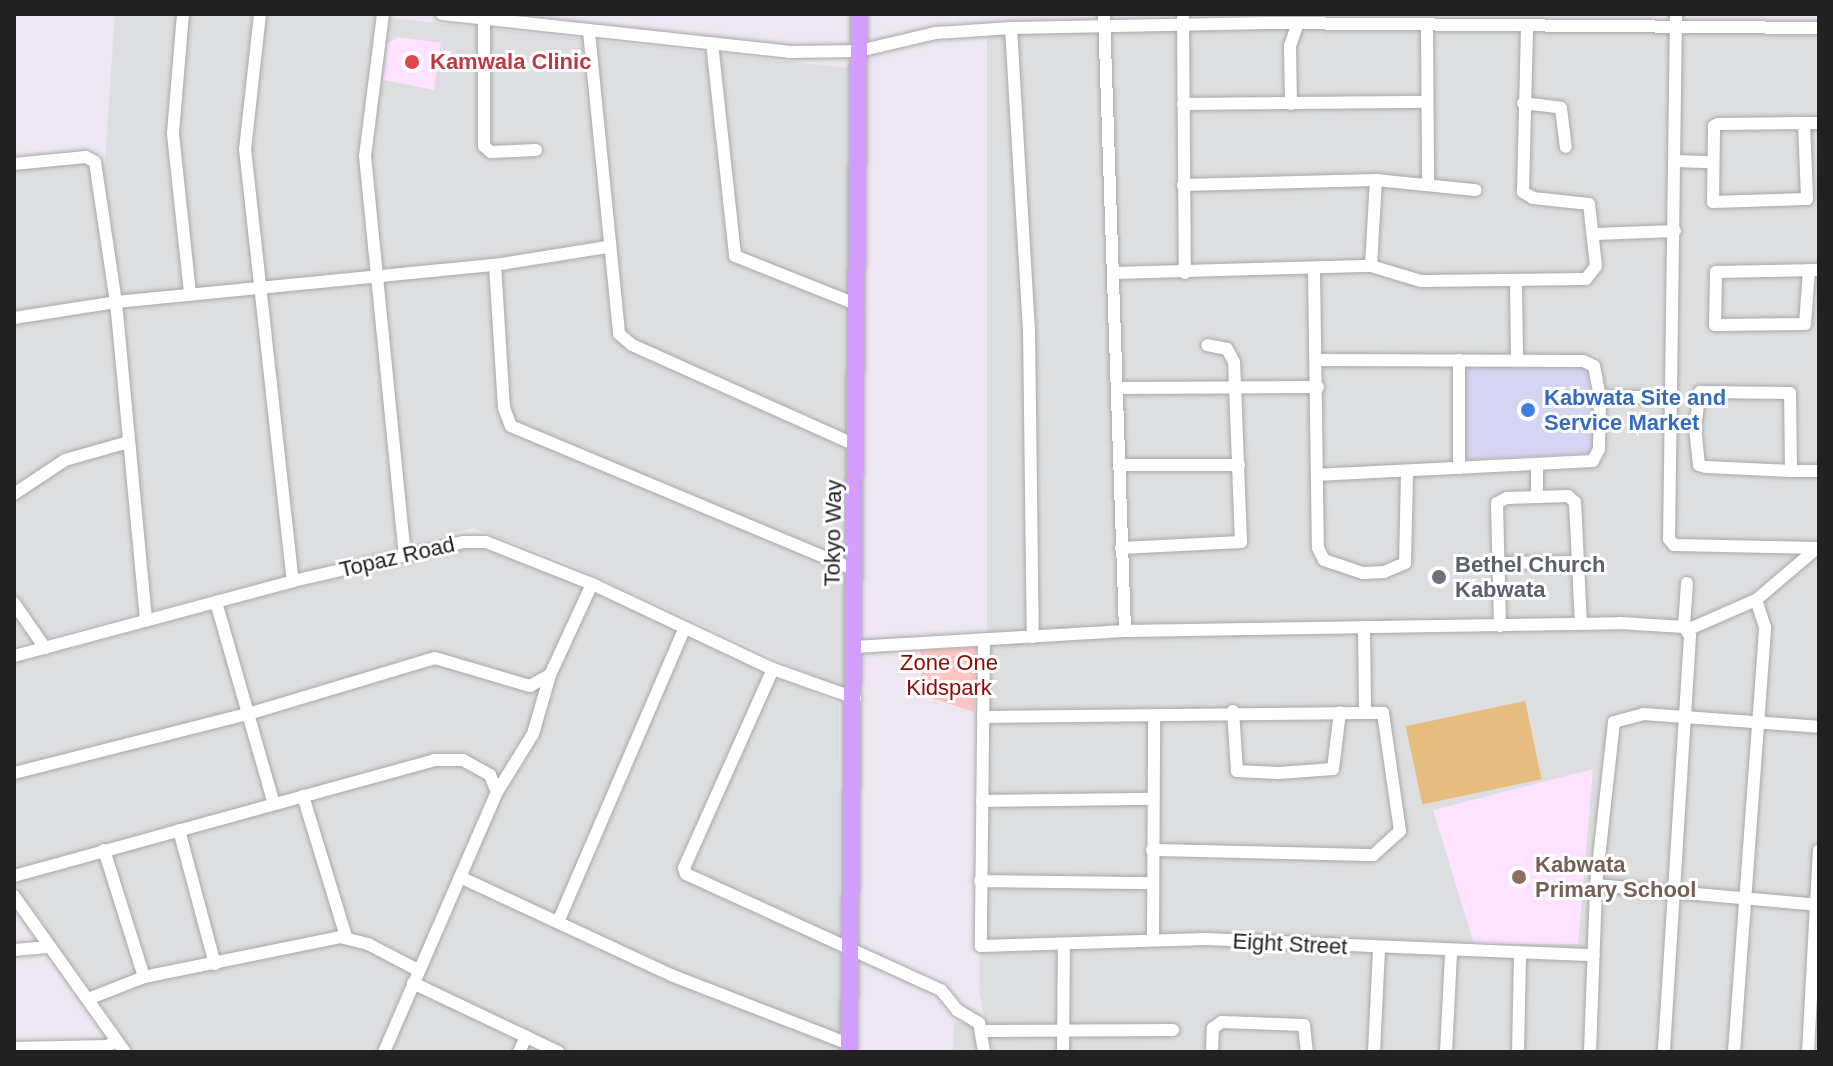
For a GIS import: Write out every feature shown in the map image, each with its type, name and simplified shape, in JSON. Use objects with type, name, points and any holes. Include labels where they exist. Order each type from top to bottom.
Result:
[{"type":"main road","name":"Tokyo Way","points":[[849,1048],[855,698],[853,569],[859,14]]},
{"type":"street","points":[[183,14],[173,134],[190,293]]},
{"type":"street","points":[[260,14],[244,137],[257,286],[293,581]]},
{"type":"street","points":[[383,14],[365,156],[405,555]]},
{"type":"street","points":[[443,14],[789,52],[859,51],[936,33],[1104,21],[1183,19],[1269,18],[1298,23],[1354,20],[1427,26],[1819,28]]},
{"type":"street","points":[[995,14],[995,29]]},
{"type":"street","points":[[1676,14],[1675,231],[1667,436],[1670,542],[1818,548]]},
{"type":"street","points":[[1183,19],[1185,273]]},
{"type":"street","points":[[484,20],[484,146],[491,152],[536,150]]},
{"type":"street","points":[[1104,21],[1125,631]]},
{"type":"street","points":[[1291,104],[1290,46],[1298,23]]},
{"type":"street","points":[[1427,26],[1428,182]]},
{"type":"street","points":[[1114,273],[1314,270],[1371,266],[1421,281],[1516,284],[1586,279],[1596,266],[1595,234],[1589,204],[1533,198],[1523,192],[1527,26]]},
{"type":"street","points":[[1011,28],[1029,327],[1033,637]]},
{"type":"street","points":[[589,32],[617,327],[627,342],[856,445]]},
{"type":"street","points":[[712,43],[735,256],[858,305]]},
{"type":"street","points":[[1183,104],[1427,102]]},
{"type":"street","points":[[1523,103],[1561,108],[1566,147]]},
{"type":"street","points":[[1804,123],[1808,196],[1804,200],[1713,202],[1710,162],[1714,126],[1804,123],[1819,123]]},
{"type":"street","points":[[14,164],[86,157],[95,162],[116,302],[146,621]]},
{"type":"street","points":[[1676,161],[1710,162]]},
{"type":"street","points":[[1183,185],[1376,180],[1428,182],[1475,190]]},
{"type":"street","points":[[1371,266],[1376,180]]},
{"type":"street","points":[[1595,234],[1675,231]]},
{"type":"street","points":[[14,318],[190,293],[495,265],[608,247]]},
{"type":"street","points":[[495,265],[504,408],[511,426],[853,569]]},
{"type":"street","points":[[1314,270],[1320,555],[1343,569],[1384,572],[1399,568],[1408,556],[1407,472]]},
{"type":"street","points":[[1814,270],[1805,324],[1715,325],[1716,272],[1814,270]]},
{"type":"street","points":[[1516,284],[1517,360]]},
{"type":"street","points":[[1121,548],[1241,542],[1236,387],[1232,354],[1207,345]]},
{"type":"street","points":[[1317,360],[1589,362],[1600,397],[1596,459],[1320,475]]},
{"type":"street","points":[[1459,360],[1459,468]]},
{"type":"street","points":[[1117,388],[1318,387]]},
{"type":"street","points":[[1791,471],[1788,392],[1700,392],[1695,437],[1699,465],[1791,471],[1819,471]]},
{"type":"street","points":[[1600,397],[1668,397]]},
{"type":"street","points":[[1667,436],[1695,437]]},
{"type":"street","points":[[14,494],[65,460],[128,442]]},
{"type":"street","points":[[1537,464],[1537,497]]},
{"type":"street","points":[[1119,465],[1239,465]]},
{"type":"street","points":[[1500,626],[1498,501],[1537,497],[1568,496],[1575,502],[1581,623]]},
{"type":"street","name":"Topaz Road","points":[[14,656],[293,581],[405,555],[486,542],[592,584],[773,669],[855,698]]},
{"type":"street","points":[[854,647],[1125,631],[1581,623],[1685,628],[1756,600],[1818,548]]},
{"type":"street","points":[[1497,563],[1578,562]]},
{"type":"street","points":[[1664,1052],[1670,890],[1685,716],[1687,583]]},
{"type":"street","points":[[384,1052],[497,792],[533,734],[550,675],[592,584]]},
{"type":"street","points":[[1734,1052],[1741,898],[1765,627],[1756,600]]},
{"type":"street","points":[[216,602],[274,804]]},
{"type":"street","points":[[14,603],[45,648]]},
{"type":"street","points":[[1364,627],[1365,711]]},
{"type":"street","points":[[558,922],[684,629]]},
{"type":"street","points":[[984,641],[980,881],[1151,883]]},
{"type":"street","points":[[14,773],[248,714],[435,658],[526,686],[550,675]]},
{"type":"street","points":[[773,669],[684,868],[692,880],[941,990],[982,1031],[984,1052]]},
{"type":"street","points":[[1233,711],[1237,771],[1279,773],[1333,769],[1340,712]]},
{"type":"street","points":[[983,717],[1154,717],[1233,711],[1383,713],[1400,831],[1373,855],[1152,850]]},
{"type":"street","points":[[1590,1052],[1596,885],[1614,722],[1630,714],[1819,727]]},
{"type":"street","points":[[1153,940],[1154,717]]},
{"type":"street","points":[[14,876],[446,759],[463,760],[490,775],[497,792]]},
{"type":"street","points":[[303,796],[346,937]]},
{"type":"street","points":[[982,801],[1153,799]]},
{"type":"street","points":[[179,830],[215,964]]},
{"type":"street","points":[[104,850],[144,977]]},
{"type":"street","points":[[1808,1052],[1819,850]]},
{"type":"street","points":[[460,877],[671,975],[849,1048]]},
{"type":"street","name":"Eight Street","points":[[980,881],[979,939],[987,948],[1153,940],[1594,955]]},
{"type":"street","points":[[1596,885],[1817,904]]},
{"type":"street","points":[[14,896],[121,1046]]},
{"type":"street","points":[[88,999],[144,977],[346,937],[418,970]]},
{"type":"street","points":[[1063,1052],[1064,945]]},
{"type":"street","points":[[14,950],[50,947]]},
{"type":"street","points":[[1374,1052],[1379,949]]},
{"type":"street","points":[[1446,1052],[1451,952]]},
{"type":"street","points":[[1518,1052],[1520,954]]},
{"type":"street","points":[[413,983],[558,1052]]},
{"type":"street","points":[[1212,1052],[1213,1028],[1222,1022],[1304,1025],[1307,1052]]},
{"type":"street","points":[[982,1031],[1173,1030]]},
{"type":"street","points":[[519,1052],[526,1037]]},
{"type":"street","points":[[14,1048],[121,1046]]},
{"type":"shaded area","points":[[115,14],[354,14],[849,68],[847,686],[843,689],[558,559],[473,528],[14,646],[14,170],[105,162]]},
{"type":"shaded area","points":[[1819,25],[1819,850],[1807,1052],[992,1052],[979,992],[987,634],[987,26]],"holes":[[[1338,354],[1598,355],[1603,461],[1457,469],[1455,363]]]},
{"type":"shaded area","name":"Kamwala Clinic","points":[[398,37],[441,43],[434,90],[383,80],[388,43]]},
{"type":"shaded area","name":"Kabwata Site and Service Market","points":[[1465,363],[1588,367],[1596,453],[1465,460]]},
{"type":"shaded area","points":[[468,548],[494,552],[576,582],[839,704],[840,1052],[134,1052],[14,884],[14,664],[295,588]]},
{"type":"shaded area","points":[[1525,701],[1542,779],[1422,805],[1406,726]]},
{"type":"shaded area","name":"Kabwata Primary School","points":[[1593,769],[1578,944],[1474,944],[1433,810]]},
{"type":"shaded area","points":[[954,1023],[975,1023],[980,1052],[953,1052]]},
{"type":"green space","name":"Zone One Kidspark","points":[[976,647],[974,712],[922,695],[920,650]]},
{"type":"place","name":"Kamwala Clinic","points":[[412,62]]},
{"type":"place","name":"Kabwata Site and Service Market","points":[[1528,410]]},
{"type":"place","name":"Bethel Church Kabwata","points":[[1439,577]]},
{"type":"place","name":"Kabwata Primary School","points":[[1519,877]]}]
